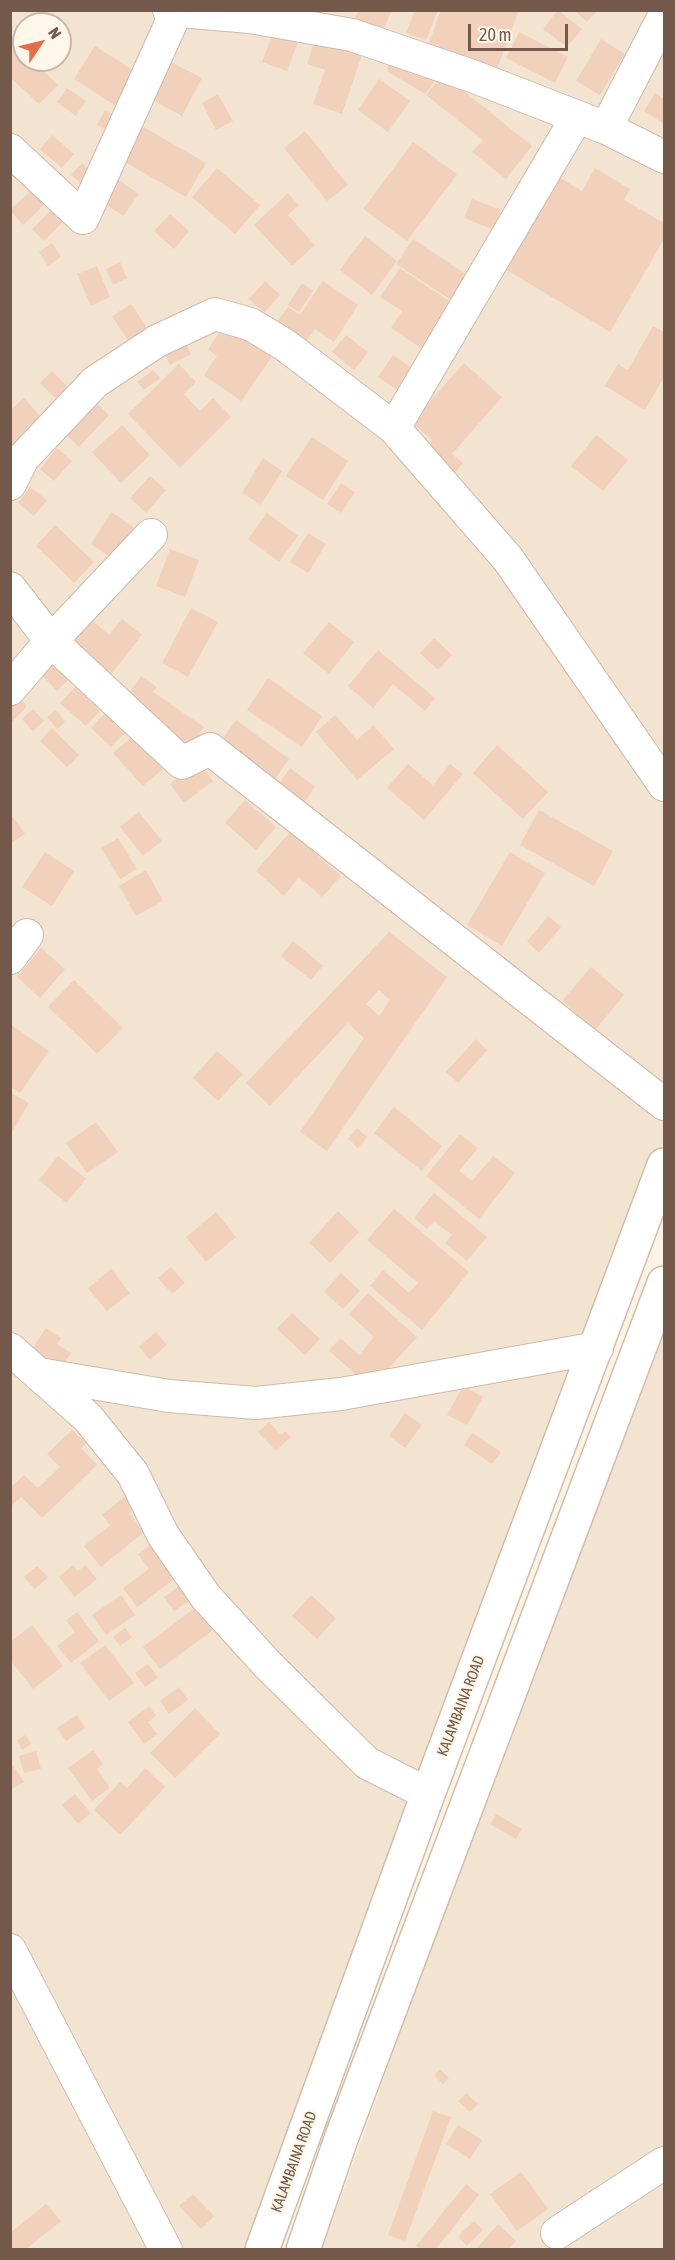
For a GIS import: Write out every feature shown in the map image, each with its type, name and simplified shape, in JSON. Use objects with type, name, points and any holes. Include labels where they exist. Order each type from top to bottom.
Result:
[{"type":"main road","name":"KALAMBAINA ROAD","points":[[262,2250],[428,1794],[664,1165]]},
{"type":"main road","points":[[303,2250],[341,2139],[664,1283]]},
{"type":"street","points":[[10,150],[82,218],[174,11],[250,17],[352,35],[475,77],[606,128],[664,157]]},
{"type":"street","points":[[606,128],[664,16]]},
{"type":"street","points":[[393,428],[577,117]]},
{"type":"street","points":[[10,484],[23,458],[94,382],[157,340],[215,315],[250,324],[285,345],[393,428],[508,559],[664,785]]},
{"type":"street","points":[[10,689],[51,641],[151,535]]},
{"type":"street","points":[[10,588],[51,641],[182,764],[210,748],[664,1104]]},
{"type":"street","points":[[39,1374],[169,1396],[256,1403],[340,1395],[597,1348]]},
{"type":"street","points":[[10,1349],[88,1418],[133,1474],[163,1535],[206,1597],[253,1648],[322,1721],[367,1763],[428,1794]]},
{"type":"street","points":[[10,1950],[166,2250]]},
{"type":"street","points":[[557,2233],[664,2163]]},
{"type":"shaded area","points":[[11,11],[664,11],[664,1142],[609,1269],[255,2249],[11,2250]]},
{"type":"shaded area","points":[[664,1302],[664,2249],[322,2249]]},
{"type":"building","points":[[359,10],[392,10],[383,31],[355,18]]},
{"type":"building","points":[[415,10],[438,10],[426,40],[406,33]]},
{"type":"building","points":[[441,10],[519,10],[497,69],[429,43]]},
{"type":"building","points":[[558,10],[582,29],[567,47],[543,29]]},
{"type":"building","points":[[574,10],[598,10],[587,22]]},
{"type":"building","points":[[276,25],[301,34],[287,71],[262,62]]},
{"type":"building","points":[[519,32],[568,57],[555,83],[506,58]]},
{"type":"building","points":[[317,33],[364,49],[342,114],[313,104],[325,70],[307,64]]},
{"type":"building","points":[[601,39],[625,54],[600,95],[576,81]]},
{"type":"building","points":[[10,40],[12,42],[12,72],[44,72],[58,85],[39,104],[10,77]]},
{"type":"building","points":[[95,46],[142,76],[121,109],[74,79]]},
{"type":"building","points":[[390,57],[441,73],[425,94],[387,71]]},
{"type":"building","points":[[163,58],[202,78],[182,116],[143,95]]},
{"type":"building","points":[[443,74],[532,146],[506,179],[472,152],[483,140],[426,95]]},
{"type":"building","points":[[379,79],[410,101],[388,132],[358,110]]},
{"type":"building","points":[[67,88],[86,101],[76,116],[57,102]]},
{"type":"building","points":[[655,93],[664,99],[664,124],[644,111]]},
{"type":"building","points":[[218,94],[233,121],[216,130],[202,103]]},
{"type":"building","points":[[105,110],[118,117],[111,131],[97,125]]},
{"type":"building","points":[[135,122],[206,163],[186,197],[116,157]]},
{"type":"building","points":[[305,131],[348,185],[327,201],[284,148]]},
{"type":"building","points":[[52,135],[74,154],[62,168],[40,149]]},
{"type":"building","points":[[413,142],[457,174],[407,241],[363,209]]},
{"type":"building","points":[[82,163],[95,175],[84,186],[71,175]]},
{"type":"building","points":[[217,168],[260,205],[235,234],[192,197]]},
{"type":"building","points":[[595,168],[630,189],[624,200],[664,223],[664,239],[610,332],[498,265],[552,173],[582,191]]},
{"type":"building","points":[[113,176],[139,194],[123,216],[97,198]]},
{"type":"building","points":[[34,188],[47,202],[23,225],[10,210]]},
{"type":"building","points":[[288,193],[299,205],[288,215],[315,245],[292,266],[254,225]]},
{"type":"building","points":[[472,199],[501,210],[494,230],[464,218]]},
{"type":"building","points":[[55,206],[67,218],[44,241],[32,229]]},
{"type":"building","points":[[170,214],[189,231],[174,249],[154,231]]},
{"type":"building","points":[[365,236],[397,261],[372,295],[340,270]]},
{"type":"building","points":[[413,239],[473,279],[457,304],[396,264]]},
{"type":"building","points":[[52,243],[61,257],[48,266],[39,252]]},
{"type":"building","points":[[120,262],[127,278],[113,285],[106,269]]},
{"type":"building","points":[[97,266],[110,297],[91,306],[77,274]]},
{"type":"building","points":[[400,268],[457,306],[427,352],[391,328],[402,311],[380,297]]},
{"type":"building","points":[[265,281],[280,295],[264,313],[249,299]]},
{"type":"building","points":[[323,281],[358,305],[334,342],[315,329],[303,346],[274,326],[288,307],[300,315]]},
{"type":"building","points":[[302,283],[313,291],[299,312],[288,305]]},
{"type":"building","points":[[131,304],[152,335],[132,347],[112,316]]},
{"type":"building","points":[[653,326],[664,332],[664,377],[645,410],[605,386],[618,364],[628,370]]},
{"type":"building","points":[[236,328],[274,354],[241,401],[204,375],[217,356],[208,349],[221,330],[230,336]]},
{"type":"building","points":[[346,335],[368,352],[354,370],[332,352]]},
{"type":"building","points":[[183,338],[191,354],[170,365],[162,349]]},
{"type":"building","points":[[393,355],[415,370],[400,392],[378,377]]},
{"type":"building","points":[[464,363],[502,397],[452,454],[463,463],[454,474],[425,448],[432,440],[412,422]]},
{"type":"building","points":[[179,364],[196,382],[184,394],[200,411],[213,398],[231,417],[180,468],[128,414]]},
{"type":"building","points":[[153,370],[160,378],[144,390],[137,382]]},
{"type":"building","points":[[52,371],[69,388],[57,400],[40,383]]},
{"type":"building","points":[[90,397],[109,415],[79,447],[60,429]]},
{"type":"building","points":[[24,398],[45,422],[10,454],[10,411]]},
{"type":"building","points":[[122,425],[150,455],[121,483],[92,452]]},
{"type":"building","points":[[596,435],[628,460],[603,491],[571,466]]},
{"type":"building","points":[[312,437],[348,461],[323,500],[286,476]]},
{"type":"building","points":[[57,448],[72,461],[54,481],[40,469]]},
{"type":"building","points":[[263,458],[282,471],[261,505],[242,493]]},
{"type":"building","points":[[150,476],[166,490],[146,513],[130,498]]},
{"type":"building","points":[[341,483],[355,492],[341,513],[327,504]]},
{"type":"building","points":[[30,487],[47,500],[34,516],[18,503]]},
{"type":"building","points":[[111,512],[135,528],[114,560],[91,544]]},
{"type":"building","points":[[267,513],[298,536],[279,562],[248,539]]},
{"type":"building","points":[[55,525],[94,562],[74,583],[36,546]]},
{"type":"building","points":[[308,533],[326,544],[308,573],[290,562]]},
{"type":"building","points":[[170,549],[199,560],[185,597],[156,586]]},
{"type":"building","points":[[191,608],[218,622],[188,677],[162,663]]},
{"type":"building","points":[[88,617],[109,635],[122,619],[142,635],[104,683],[62,649]]},
{"type":"building","points":[[329,622],[354,642],[329,674],[303,653]]},
{"type":"building","points":[[434,638],[452,655],[438,670],[420,653]]},
{"type":"building","points":[[378,650],[435,698],[425,711],[393,684],[373,708],[348,686]]},
{"type":"building","points":[[48,657],[69,679],[57,691],[36,669]]},
{"type":"building","points":[[141,676],[157,687],[153,692],[204,727],[191,747],[123,702]]},
{"type":"building","points":[[268,678],[322,716],[302,747],[247,710]]},
{"type":"building","points":[[75,687],[100,711],[86,726],[60,703]]},
{"type":"building","points":[[15,694],[27,706],[10,724],[10,699]]},
{"type":"building","points":[[33,709],[44,721],[33,731],[22,719]]},
{"type":"building","points":[[56,710],[65,722],[57,729],[47,717]]},
{"type":"building","points":[[105,713],[126,732],[111,747],[91,728]]},
{"type":"building","points":[[335,715],[357,740],[373,725],[394,749],[357,780],[316,732]]},
{"type":"building","points":[[236,720],[289,759],[273,782],[220,743]]},
{"type":"building","points":[[52,728],[79,755],[67,767],[40,741]]},
{"type":"building","points":[[133,736],[163,769],[143,786],[113,753]]},
{"type":"building","points":[[497,745],[548,792],[523,819],[473,773]]},
{"type":"building","points":[[200,763],[213,781],[184,803],[170,784]]},
{"type":"building","points":[[408,764],[433,785],[450,764],[463,774],[424,820],[387,788]]},
{"type":"building","points":[[290,768],[315,787],[302,805],[277,787]]},
{"type":"building","points":[[245,800],[276,827],[256,850],[225,823]]},
{"type":"building","points":[[539,810],[613,851],[594,886],[520,845]]},
{"type":"building","points":[[139,812],[162,841],[143,856],[120,827]]},
{"type":"building","points":[[10,813],[25,834],[10,844]]},
{"type":"building","points":[[290,832],[341,876],[322,897],[299,877],[284,896],[256,871]]},
{"type":"building","points":[[118,838],[137,869],[120,879],[101,848]]},
{"type":"building","points":[[45,852],[74,871],[52,906],[22,887]]},
{"type":"building","points":[[510,852],[545,873],[502,946],[467,925]]},
{"type":"building","points":[[146,870],[163,901],[136,916],[119,886]]},
{"type":"building","points":[[548,916],[561,927],[539,953],[527,941]]},
{"type":"building","points":[[389,932],[447,977],[327,1151],[300,1132],[364,1038],[348,1023],[270,1106],[246,1083]],"holes":[[[379,990],[390,1000],[379,1016],[366,1004]]]},
{"type":"building","points":[[293,941],[323,966],[311,980],[281,956]]},
{"type":"building","points":[[41,948],[65,969],[40,998],[17,977]]},
{"type":"building","points":[[591,967],[624,995],[596,1029],[562,1001]]},
{"type":"building","points":[[74,980],[123,1028],[97,1054],[48,1007]]},
{"type":"building","points":[[10,1024],[49,1051],[20,1093],[10,1087]]},
{"type":"building","points":[[476,1039],[487,1050],[458,1083],[446,1072]]},
{"type":"building","points":[[217,1051],[243,1074],[218,1101],[193,1078]]},
{"type":"building","points":[[10,1092],[29,1103],[10,1136]]},
{"type":"building","points":[[394,1107],[442,1146],[422,1171],[374,1133]]},
{"type":"building","points":[[96,1122],[118,1152],[87,1173],[66,1143]]},
{"type":"building","points":[[357,1128],[367,1137],[358,1148],[348,1139]]},
{"type":"building","points":[[460,1134],[478,1148],[459,1171],[472,1181],[493,1156],[515,1173],[479,1219],[426,1176]]},
{"type":"building","points":[[58,1156],[86,1179],[66,1203],[39,1180]]},
{"type":"building","points":[[434,1193],[487,1237],[467,1261],[445,1243],[452,1235],[434,1221],[427,1229],[414,1218]]},
{"type":"building","points":[[394,1209],[469,1272],[422,1330],[370,1286],[383,1270],[409,1293],[418,1283],[367,1240]]},
{"type":"building","points":[[338,1211],[359,1232],[330,1263],[309,1243]]},
{"type":"building","points":[[216,1212],[236,1237],[206,1262],[186,1237]]},
{"type":"building","points":[[171,1267],[185,1283],[172,1294],[158,1278]]},
{"type":"building","points":[[111,1269],[130,1293],[107,1311],[88,1288]]},
{"type":"building","points":[[341,1273],[360,1291],[343,1309],[324,1292]]},
{"type":"building","points":[[368,1293],[417,1337],[378,1380],[366,1383],[329,1351],[340,1338],[359,1355],[374,1337],[349,1314]]},
{"type":"building","points":[[292,1313],[320,1339],[305,1355],[277,1329]]},
{"type":"building","points":[[46,1328],[61,1338],[57,1344],[71,1353],[60,1369],[32,1349]]},
{"type":"building","points":[[156,1332],[167,1345],[150,1360],[139,1347]]},
{"type":"building","points":[[463,1386],[483,1397],[467,1425],[447,1415]]},
{"type":"building","points":[[405,1413],[422,1425],[405,1448],[389,1436]]},
{"type":"building","points":[[269,1422],[281,1435],[285,1431],[291,1437],[276,1451],[258,1432]]},
{"type":"building","points":[[72,1430],[86,1443],[81,1448],[97,1465],[42,1518],[21,1497],[10,1507],[10,1488],[24,1475],[38,1488],[60,1467],[47,1454]]},
{"type":"building","points":[[472,1433],[501,1452],[492,1464],[464,1445]]},
{"type":"building","points":[[128,1494],[138,1507],[129,1513],[144,1532],[101,1567],[84,1546],[110,1525],[102,1515]]},
{"type":"building","points":[[151,1544],[176,1578],[137,1607],[123,1588],[149,1569],[138,1554]]},
{"type":"building","points":[[73,1565],[78,1571],[85,1565],[97,1579],[75,1597],[59,1577]]},
{"type":"building","points":[[37,1566],[48,1577],[35,1589],[24,1577]]},
{"type":"building","points":[[182,1584],[192,1599],[174,1611],[164,1597]]},
{"type":"building","points":[[121,1595],[135,1615],[106,1635],[92,1615]]},
{"type":"building","points":[[311,1595],[336,1618],[317,1639],[292,1616]]},
{"type":"building","points":[[196,1607],[213,1630],[160,1669],[143,1647]]},
{"type":"building","points":[[77,1612],[99,1641],[71,1663],[57,1646],[75,1632],[66,1620]]},
{"type":"building","points":[[32,1625],[63,1666],[33,1689],[10,1660],[10,1642]]},
{"type":"building","points":[[125,1628],[132,1637],[120,1646],[113,1637]]},
{"type":"building","points":[[105,1645],[134,1683],[109,1701],[80,1663]]},
{"type":"building","points":[[148,1664],[158,1677],[145,1687],[135,1673]]},
{"type":"building","points":[[179,1687],[188,1700],[169,1714],[160,1701]]},
{"type":"building","points":[[149,1706],[156,1716],[148,1722],[157,1734],[144,1744],[128,1722]]},
{"type":"building","points":[[195,1708],[220,1734],[175,1778],[150,1753]]},
{"type":"building","points":[[77,1715],[85,1728],[66,1741],[57,1728]]},
{"type":"building","points":[[25,1735],[31,1744],[22,1750],[17,1740]]},
{"type":"building","points":[[93,1750],[103,1764],[97,1769],[110,1788],[92,1801],[68,1768]]},
{"type":"building","points":[[36,1751],[41,1769],[24,1773],[19,1756]]},
{"type":"building","points":[[10,1761],[24,1782],[10,1790]]},
{"type":"building","points":[[145,1768],[165,1787],[120,1835],[94,1810],[120,1782],[127,1788]]},
{"type":"building","points":[[75,1794],[91,1813],[78,1824],[62,1805]]},
{"type":"building","points":[[496,1814],[522,1829],[516,1839],[490,1824]]},
{"type":"building","points":[[440,2069],[449,2078],[443,2084],[434,2076]]},
{"type":"building","points":[[466,2093],[478,2104],[470,2112],[458,2101]]},
{"type":"building","points":[[433,2111],[451,2117],[405,2241],[388,2235]]},
{"type":"building","points":[[458,2125],[482,2140],[470,2159],[446,2144]]},
{"type":"building","points":[[521,2172],[548,2209],[517,2231],[490,2194]]},
{"type":"building","points":[[466,2184],[479,2195],[435,2250],[421,2250],[416,2246]]},
{"type":"building","points":[[193,2194],[214,2216],[201,2229],[179,2206]]},
{"type":"building","points":[[46,2204],[61,2221],[25,2250],[10,2250],[10,2233]]},
{"type":"building","points":[[474,2221],[483,2230],[467,2246],[458,2236]]},
{"type":"building","points":[[498,2224],[516,2241],[508,2250],[475,2250]]}]
